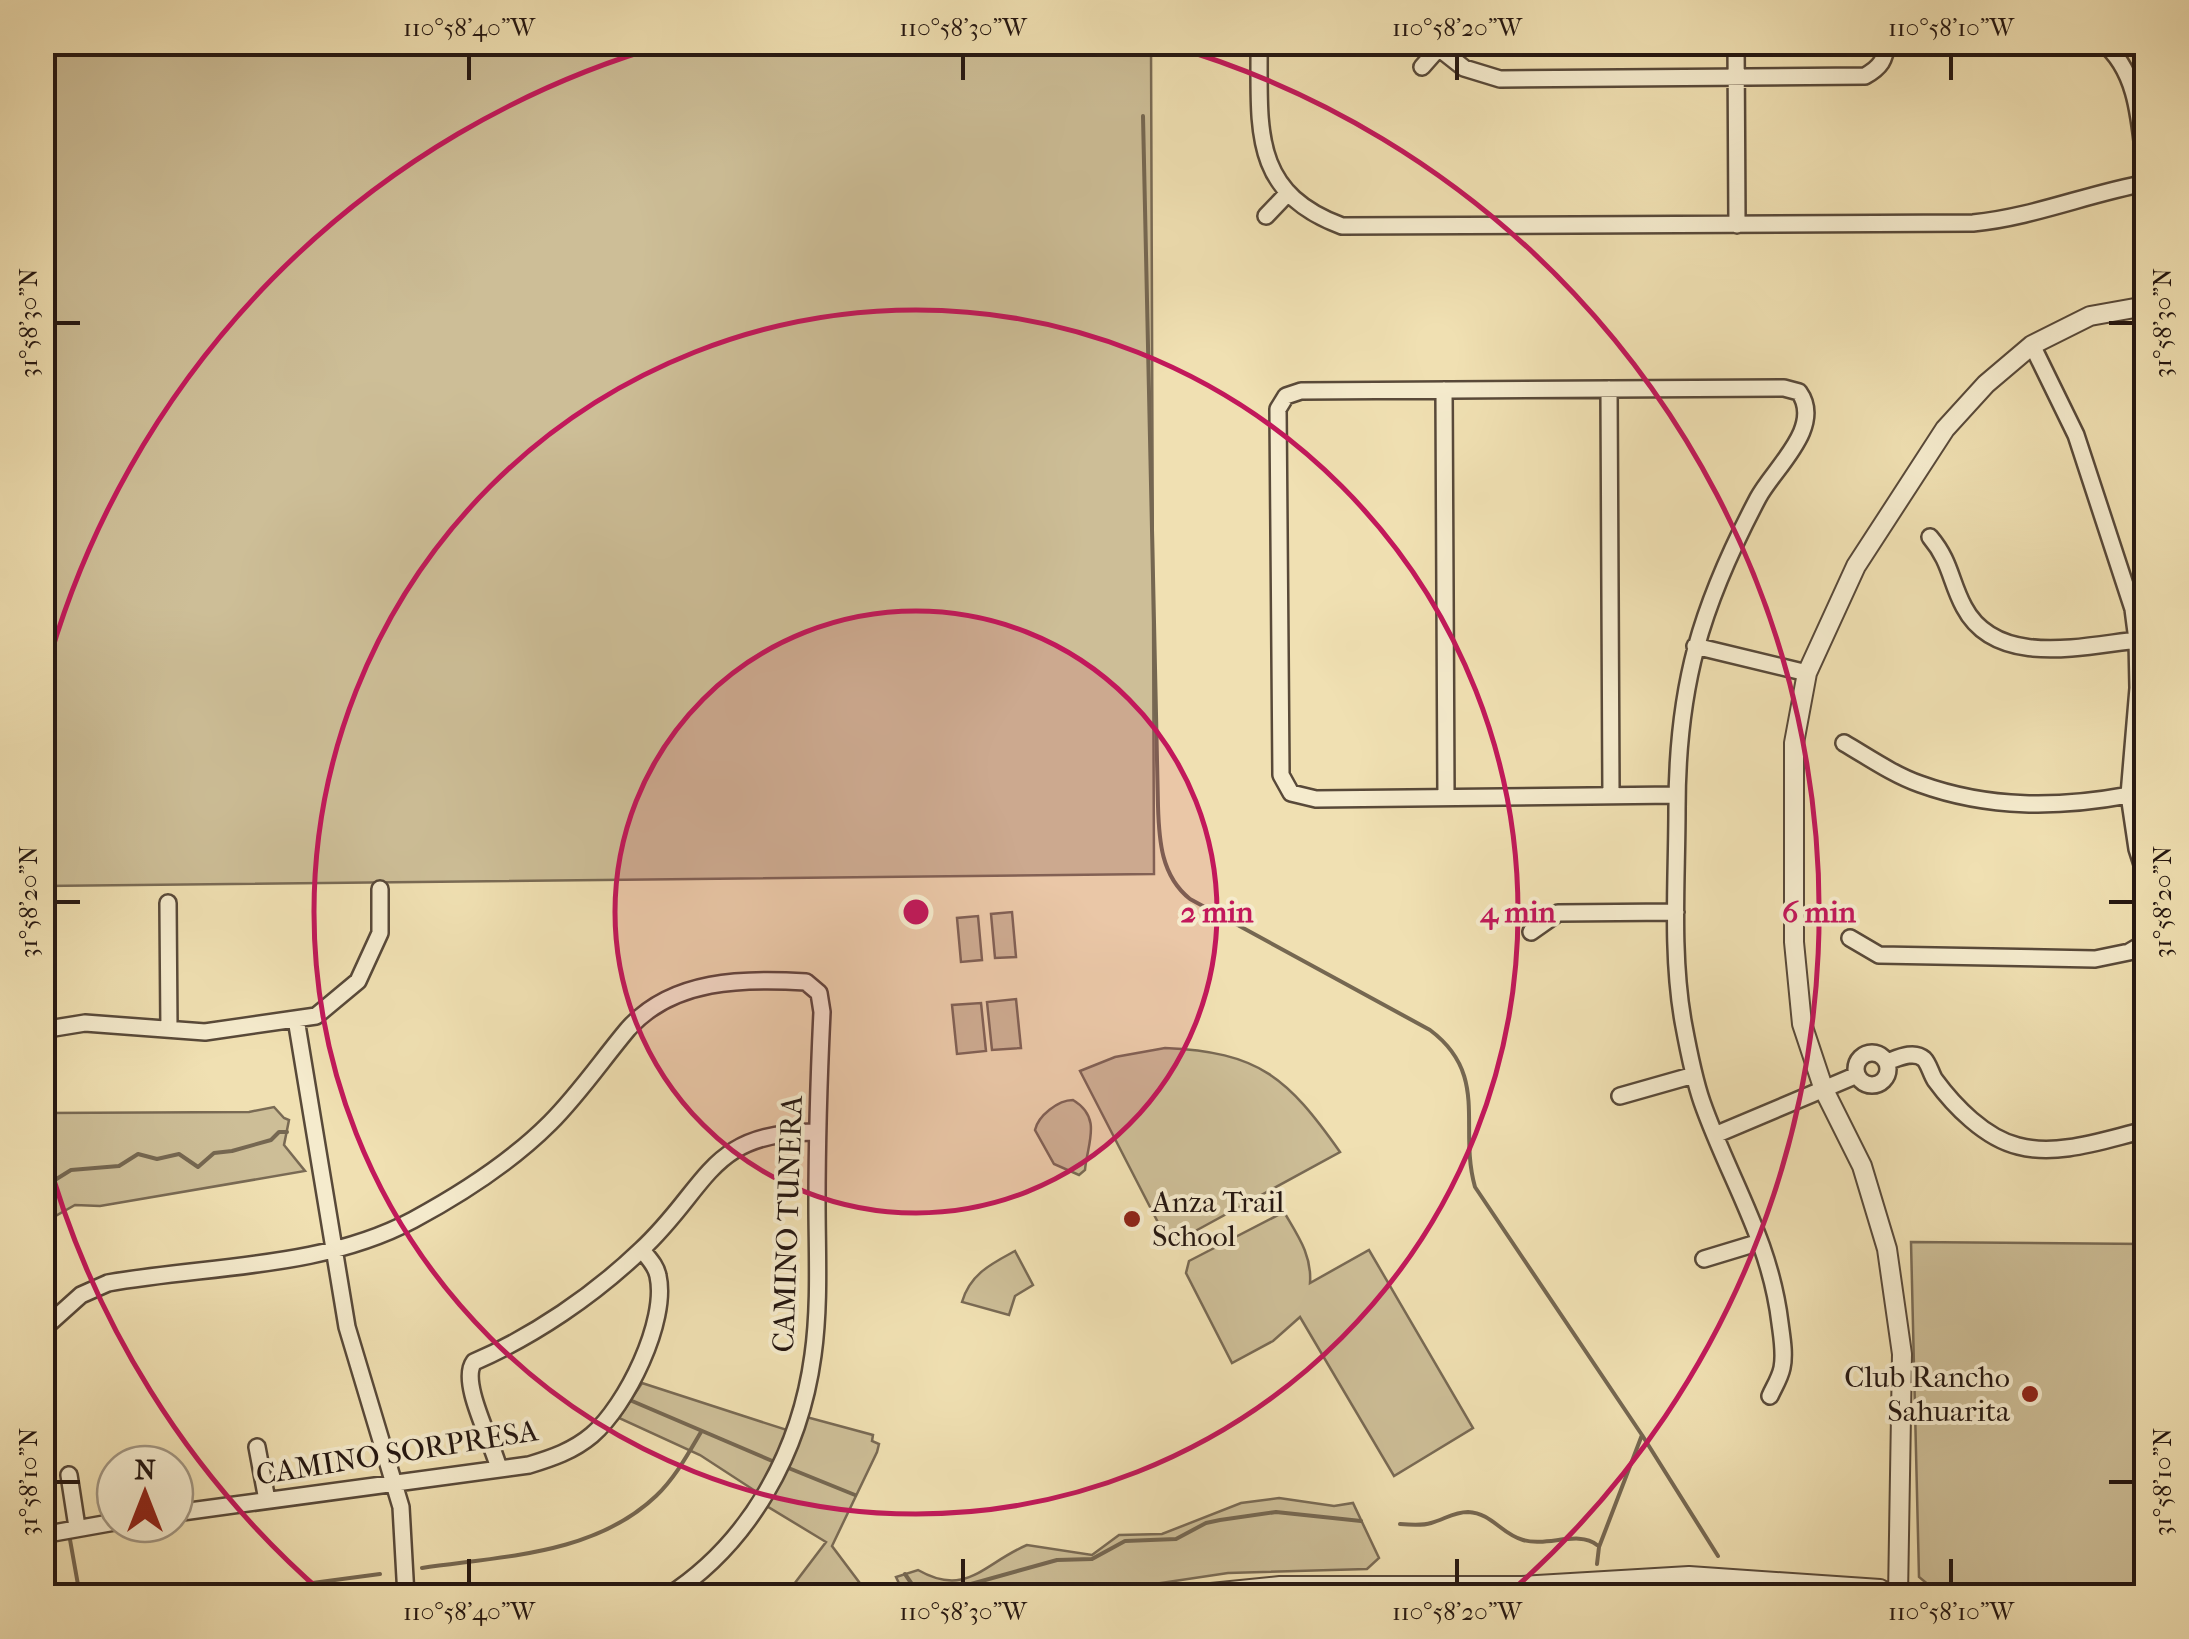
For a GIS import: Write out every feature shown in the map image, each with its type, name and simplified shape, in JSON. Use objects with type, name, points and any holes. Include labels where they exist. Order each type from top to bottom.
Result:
[{"type":"street","points":[[1260,42],[1263,147],[1276,180],[1287,194],[1320,218],[1342,226],[1973,223],[2012,219],[2146,180],[2130,77],[2117,54],[2102,42]]},
{"type":"street","points":[[1736,42],[1737,225]]},
{"type":"street","points":[[1422,67],[1434,46],[1464,68],[1500,80],[1851,77],[1865,76],[1877,69],[1885,59],[1887,42]]},
{"type":"street","points":[[1266,216],[1287,194]]},
{"type":"street","points":[[1181,1596],[1280,1586],[1400,1591],[1563,1586],[1702,1576],[1880,1589],[1895,1596],[1902,1354],[1887,1249],[1862,1166],[1824,1090],[1802,1024],[1794,942],[1794,743],[1807,673],[1856,566],[1946,429],[1986,384],[2032,345],[2090,316],[2146,306]]},
{"type":"street","points":[[2032,345],[2076,435],[2123,572],[2137,640],[2138,688],[2129,796],[2146,878]]},
{"type":"street","points":[[1677,795],[1316,799],[1292,793],[1281,774],[1278,410],[1286,396],[1301,391],[1784,388],[1799,392],[1805,401],[1806,422],[1762,490],[1728,554],[1706,608],[1678,739],[1679,986],[1694,1075],[1715,1134],[1747,1202],[1777,1296],[1782,1370],[1770,1396]]},
{"type":"street","points":[[1610,389],[1611,796]]},
{"type":"street","points":[[1444,390],[1446,798]]},
{"type":"street","points":[[1930,536],[1946,557],[1955,610],[2006,643],[2040,650],[2137,640]]},
{"type":"street","points":[[1695,646],[1807,673]]},
{"type":"street","points":[[1844,743],[1916,783],[1964,798],[2013,804],[2080,804],[2129,796]]},
{"type":"street","points":[[42,1030],[85,1023],[205,1032],[316,1016],[358,980],[380,933],[380,888]]},
{"type":"street","points":[[168,903],[170,1029]]},
{"type":"street","points":[[1531,932],[1558,913],[1676,912]]},
{"type":"street","points":[[1850,938],[1879,955],[2075,959],[2129,952],[2146,942]]},
{"type":"street","name":"CAMINO TUNERA","points":[[332,1249],[358,1243],[410,1221],[488,1177],[550,1123],[630,1027],[650,1008],[674,994],[721,984],[790,981],[814,986],[820,993],[822,1012],[816,1318],[811,1368],[797,1423],[770,1485],[738,1534],[695,1579],[668,1596]]},
{"type":"street","points":[[296,1019],[346,1327],[395,1482],[404,1529],[406,1596]]},
{"type":"street","points":[[1878,1053],[1888,1062],[1888,1074],[1879,1084],[1866,1084],[1857,1075],[1857,1063],[1866,1054],[1878,1053]]},
{"type":"street","points":[[1888,1062],[1901,1056],[1925,1060],[1933,1078],[1956,1105],[1989,1133],[2014,1146],[2044,1151],[2146,1130]]},
{"type":"street","points":[[1620,1096],[1694,1075]]},
{"type":"street","points":[[1715,1134],[1857,1075]]},
{"type":"street","points":[[499,1469],[470,1387],[470,1368],[474,1362],[504,1348],[570,1306],[642,1250],[714,1166],[734,1149],[779,1132],[818,1132]]},
{"type":"street","points":[[1704,1259],[1760,1242]]},
{"type":"street","points":[[42,1330],[81,1296],[108,1283],[269,1262],[332,1249]]},
{"type":"street","name":"CAMINO SORPRESA","points":[[195,1510],[499,1469],[559,1456],[582,1443],[605,1422],[646,1348],[659,1306],[656,1267],[642,1250]]},
{"type":"street","points":[[257,1447],[267,1500]]},
{"type":"street","points":[[69,1475],[77,1527]]},
{"type":"street","points":[[42,1535],[95,1525]]},
{"type":"shaded area","points":[[42,43],[1151,43],[1154,874],[43,886]]},
{"type":"shaded area","points":[[1012,912],[1016,957],[995,958],[991,914]]},
{"type":"shaded area","points":[[978,916],[982,960],[961,962],[957,918]]},
{"type":"shaded area","points":[[1016,999],[1021,1048],[992,1050],[987,1002]]},
{"type":"shaded area","points":[[981,1003],[986,1051],[957,1054],[952,1005]]},
{"type":"shaded area","points":[[1165,1048],[1225,1055],[1268,1073],[1304,1105],[1340,1152],[1177,1241],[1166,1238],[1080,1071],[1115,1057]]},
{"type":"shaded area","points":[[1073,1100],[1091,1123],[1085,1170],[1079,1175],[1054,1164],[1035,1130],[1050,1110]]},
{"type":"shaded area","points":[[274,1107],[289,1120],[284,1145],[305,1171],[100,1206],[75,1205],[43,1223],[43,1113],[249,1112]]},
{"type":"shaded area","points":[[1284,1212],[1306,1255],[1310,1283],[1369,1250],[1473,1428],[1394,1476],[1300,1317],[1273,1341],[1232,1363],[1186,1273],[1189,1261]]},
{"type":"shaded area","name":"Club Rancho Sahuarita","points":[[1911,1242],[2146,1244],[2146,1590],[1939,1587],[1930,1586],[1919,1577]]},
{"type":"shaded area","points":[[1015,1251],[1033,1285],[1015,1296],[1009,1315],[962,1302],[976,1277]]},
{"type":"shaded area","points":[[642,1383],[793,1432],[799,1415],[873,1435],[872,1441],[879,1444],[877,1452],[832,1546],[867,1596],[785,1596],[826,1542],[760,1502],[763,1496],[700,1455],[619,1418]]},
{"type":"shaded area","points":[[1279,1498],[1334,1506],[1353,1503],[1379,1558],[1367,1569],[1228,1573],[1074,1596],[905,1596],[896,1577],[918,1570],[935,1578],[963,1579],[1027,1545],[1092,1555],[1119,1535],[1162,1534],[1241,1503]]},
{"type":"waterway","points":[[1143,116],[1158,806],[1167,868],[1190,899],[1430,1030],[1460,1065],[1469,1103],[1475,1187],[1642,1435],[1599,1547],[1597,1564]]},
{"type":"waterway","points":[[42,1188],[71,1170],[119,1166],[138,1154],[157,1159],[179,1154],[198,1167],[214,1153],[271,1140],[279,1132],[287,1132]]},
{"type":"waterway","points":[[625,1398],[777,1463]]},
{"type":"waterway","points":[[422,1568],[546,1550],[605,1530],[656,1496],[701,1432]]},
{"type":"waterway","points":[[1642,1435],[1718,1556]]},
{"type":"waterway","points":[[786,1467],[855,1495]]},
{"type":"waterway","points":[[928,1596],[1057,1560],[1092,1559],[1125,1541],[1176,1539],[1220,1520],[1276,1512],[1361,1521]]},
{"type":"waterway","points":[[1400,1524],[1428,1524],[1468,1512],[1484,1516],[1523,1540],[1581,1539],[1597,1545]]},
{"type":"waterway","points":[[69,1534],[80,1596]]},
{"type":"waterway","points":[[215,1596],[380,1574]]},
{"type":"waterway","points":[[905,1574],[920,1596]]},
{"type":"place","name":"Anza Trail School","points":[[1132,1219]]},
{"type":"place","name":"Club Rancho Sahuarita","points":[[2030,1394]]}]
